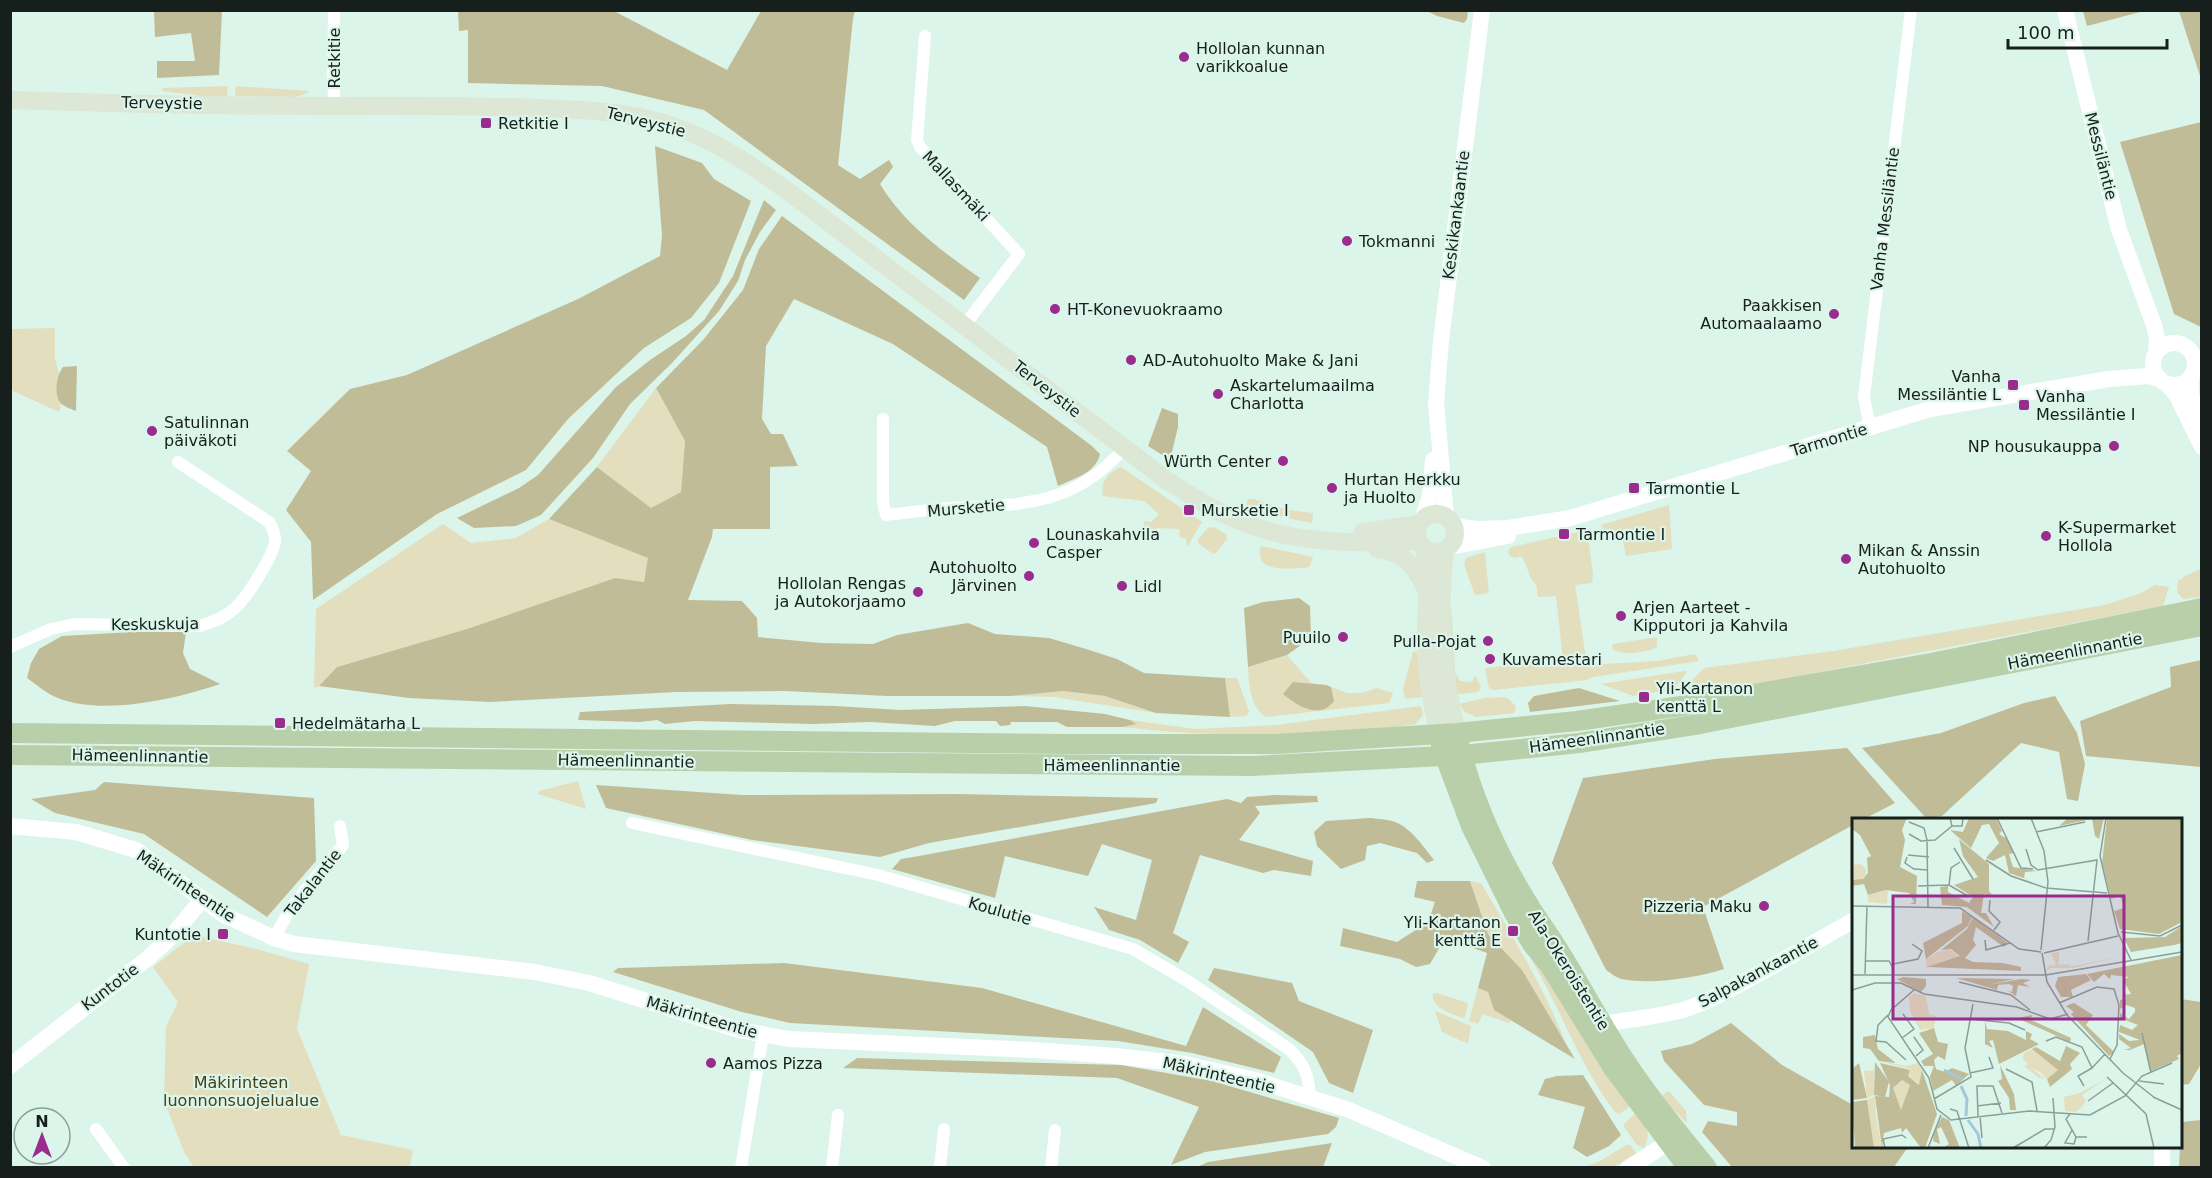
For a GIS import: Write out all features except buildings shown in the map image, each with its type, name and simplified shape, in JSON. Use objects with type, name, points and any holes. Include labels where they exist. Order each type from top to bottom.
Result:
[{"type":"main road","name":"Terveystie","points":[[10,100],[335,106],[416,104],[586,110],[629,115],[667,124],[702,137],[739,156],[1169,482],[1208,506],[1282,537],[1323,547],[1380,549],[1397,552],[1419,573],[1427,593]]},
{"type":"main road","points":[[1448,548],[1435,552],[1421,533],[1436,514],[1450,521],[1455,537],[1448,548],[1442,599],[1442,642],[1448,734]]},
{"type":"main road","name":"Terveystie","points":[[1268,531],[1275,528],[1322,533],[1421,533]]},
{"type":"main road","name":"Keskikankaantie","points":[[1421,533],[1428,567],[1426,642],[1432,698],[1448,734]]},
{"type":"main road","name":"Hämeenlinnantie","points":[[10,734],[1276,744],[1448,734],[1577,721],[1702,703],[1931,663],[2202,608]]},
{"type":"main road","name":"Hämeenlinnantie","points":[[10,755],[1227,766],[1453,755],[1579,743],[1700,724],[2202,626]]},
{"type":"main road","name":"Ala-Okeroistentie","points":[[1448,734],[1453,755],[1465,770],[1486,823],[1508,869],[1596,1026],[1623,1058],[1674,1139],[1688,1167]]},
{"type":"main road","name":"Ala-Okeroistentie","points":[[1674,1139],[1707,1167]]},
{"type":"street","name":"Retkitie","points":[[334,10],[335,106]]},
{"type":"street","name":"Keskikankaantie","points":[[1450,521],[1436,403],[1441,341],[1482,10]]},
{"type":"street","name":"Vanha Messiläntie","points":[[1869,428],[1863,397],[1911,10]]},
{"type":"street","name":"Messiläntie","points":[[2065,10],[2119,230],[2155,331],[2155,356]]},
{"type":"street","name":"Mallasmäki","points":[[926,36],[917,140],[920,147],[1019,254],[964,326]]},
{"type":"street","name":"Messiläntie","points":[[2145,298],[2168,332],[2190,348]]},
{"type":"street","points":[[2202,422],[2191,398],[2190,384],[2196,369],[2190,348],[2167,344],[2155,356],[2153,369],[2176,394],[2202,447]]},
{"type":"street","name":"Tarmontie","points":[[2109,379],[2155,356]]},
{"type":"street","points":[[2163,381],[2178,384],[2196,369]]},
{"type":"street","name":"Tarmontie","points":[[1448,548],[1537,529],[1930,410],[2109,379],[2148,376],[2163,381]]},
{"type":"street","name":"Mursketie","points":[[883,419],[883,502],[886,515],[1037,502],[1063,494],[1089,480],[1115,459],[1124,448]]},
{"type":"street","name":"Keskikankaantie","points":[[1421,533],[1430,496],[1438,421]]},
{"type":"street","name":"Keskuskuja","points":[[10,647],[51,629],[75,624],[200,626],[219,620],[236,608],[267,563],[275,541],[274,530],[269,522],[178,462]]},
{"type":"street","name":"Tarmontie","points":[[1450,521],[1476,529],[1554,522]]},
{"type":"street","name":"Koulutie","points":[[632,823],[878,875],[1133,949],[1186,980],[1289,1049],[1302,1063],[1310,1086],[1310,1098]]},
{"type":"street","name":"Mäkirinteentie","points":[[10,826],[75,832],[136,850],[224,915],[274,938],[294,944],[535,972],[589,983],[739,1030],[789,1039],[1057,1052],[1173,1062],[1255,1080],[1372,1119],[1482,1167]]},
{"type":"street","name":"Takalantie","points":[[274,938],[292,906],[343,845],[339,826]]},
{"type":"street","name":"Kuntotie","points":[[10,1066],[89,1002],[147,959],[169,939],[202,900]]},
{"type":"street","name":"Salpakankaantie","points":[[1596,1026],[1688,1009],[1791,957],[1852,921]]},
{"type":"street","points":[[741,1167],[763,1035]]},
{"type":"street","points":[[832,1167],[838,1115]]},
{"type":"street","points":[[96,1129],[124,1167]]},
{"type":"street","points":[[940,1167],[944,1129]]},
{"type":"street","points":[[1051,1167],[1055,1130]]},
{"type":"street","points":[[1628,1167],[1674,1139]]},
{"type":"street","points":[[2162,1148],[2162,1167]]},
{"type":"green space","points":[[228,86],[227,96],[202,96],[162,91],[163,88]]},
{"type":"green space","points":[[236,86],[308,91],[308,93],[295,97],[235,96]]},
{"type":"green space","points":[[55,328],[55,359],[59,373],[57,398],[61,404],[59,412],[11,390],[11,329]]},
{"type":"green space","points":[[656,388],[685,441],[681,492],[651,508],[597,467]]},
{"type":"green space","points":[[1121,467],[1202,522],[1187,547],[1186,538],[1180,538],[1179,529],[1157,528],[1157,541],[1144,541],[1144,521],[1151,522],[1159,514],[1144,501],[1103,496],[1102,491],[1106,478]]},
{"type":"green space","points":[[1248,499],[1284,509],[1282,517],[1246,505]]},
{"type":"green space","points":[[1669,505],[1672,549],[1626,556],[1621,531],[1606,533],[1601,525]]},
{"type":"green space","points":[[1288,510],[1313,513],[1312,523],[1286,518]]},
{"type":"green space","points":[[549,519],[649,558],[644,582],[615,578],[467,629],[337,667],[319,686],[314,688],[316,609],[443,524],[471,543],[516,538]]},
{"type":"green space","points":[[1214,527],[1226,534],[1227,539],[1213,554],[1198,543],[1198,539],[1208,528]]},
{"type":"green space","points":[[1592,529],[1594,534],[1588,536],[1592,583],[1575,585],[1587,665],[1657,661],[1695,654],[1699,661],[1593,677],[1587,680],[1494,690],[1489,688],[1485,668],[1563,660],[1556,596],[1538,597],[1536,584],[1521,556],[1515,558],[1510,556],[1508,552],[1511,547]]},
{"type":"green space","points":[[1261,546],[1313,557],[1310,566],[1306,568],[1274,568],[1262,561]]},
{"type":"green space","points":[[1485,552],[1489,593],[1475,595],[1464,565],[1466,558]]},
{"type":"green space","points":[[2201,569],[2201,597],[2183,599],[2177,592],[2178,581]]},
{"type":"green space","points":[[2155,585],[2169,587],[2163,606],[1721,691],[1685,692],[1683,690],[1704,668],[1833,651],[2104,605],[2139,594]]},
{"type":"green space","points":[[1447,605],[1451,608],[1455,672],[1460,681],[1472,682],[1475,675],[1481,687],[1478,692],[1461,694],[1454,692]]},
{"type":"green space","points":[[1657,637],[1657,647],[1646,651],[1628,653],[1612,649],[1613,644]]},
{"type":"green space","points":[[1417,651],[1422,697],[1405,699],[1403,689],[1413,652]]},
{"type":"green space","points":[[1287,655],[1311,683],[1326,685],[1347,693],[1362,693],[1377,688],[1393,693],[1389,703],[1266,717],[1254,702],[1248,667]]},
{"type":"green space","points":[[1687,672],[1674,689],[1633,696],[1601,684]]},
{"type":"green space","points":[[1225,678],[1237,678],[1249,711],[1246,716],[1230,717]]},
{"type":"green space","points":[[1064,691],[1105,696],[1156,713],[1054,697],[1011,696]]},
{"type":"green space","points":[[1506,697],[1516,706],[1514,713],[1476,717],[1465,712],[1459,704],[1485,698]]},
{"type":"green space","points":[[1421,706],[1423,715],[1416,724],[1344,732],[1232,735],[1123,727],[1135,724],[1130,720],[1195,729],[1276,725]]},
{"type":"green space","points":[[578,781],[586,809],[538,794],[539,791]]},
{"type":"green space","points":[[1470,881],[1481,883],[1504,922],[1538,982],[1566,1044],[1522,970],[1488,934]]},
{"type":"green space","name":"Mäkirinteen luonnonsuojelualue","points":[[194,935],[309,964],[297,1029],[341,1135],[413,1150],[410,1167],[194,1167],[185,1154],[164,1101],[166,1027],[178,1002],[153,967]]},
{"type":"green space","points":[[1533,958],[1631,1106],[1619,1114],[1602,1094],[1591,1075],[1531,959]]},
{"type":"green space","points":[[1478,988],[1488,992],[1494,1010],[1511,1020],[1509,1023],[1483,1014],[1478,1024],[1469,1021]]},
{"type":"green space","points":[[1437,993],[1468,1003],[1465,1017],[1447,1012],[1438,1006],[1433,999],[1433,994]]},
{"type":"green space","points":[[1435,1011],[1471,1026],[1468,1044],[1442,1032]]},
{"type":"green space","points":[[1669,1091],[1686,1111],[1687,1123],[1660,1097]]},
{"type":"green space","points":[[1637,1112],[1648,1133],[1644,1148],[1637,1145],[1624,1127],[1624,1124]]},
{"type":"green space","points":[[1626,1145],[1630,1145],[1638,1155],[1612,1167],[1581,1168],[1600,1161]]},
{"type":"shaded area","points":[[2083,10],[2144,11],[2087,26]]},
{"type":"shaded area","points":[[154,11],[222,11],[219,75],[157,78],[157,61],[195,61],[191,33],[155,37]]},
{"type":"shaded area","points":[[458,11],[614,11],[727,70],[761,11],[855,11],[838,165],[860,179],[889,160],[893,167],[880,184],[889,198],[925,236],[980,278],[964,300],[704,110],[602,86],[468,83],[468,30],[459,31]]},
{"type":"shaded area","points":[[1427,11],[1468,11],[1464,23]]},
{"type":"shaded area","points":[[2179,11],[2201,11],[2201,79]]},
{"type":"shaded area","points":[[2202,122],[2201,327],[2174,314],[2120,142]]},
{"type":"shaded area","points":[[655,146],[702,163],[714,179],[751,201],[719,283],[691,318],[644,348],[568,419],[526,470],[437,514],[313,600],[311,542],[286,510],[311,471],[287,451],[350,389],[407,375],[578,299],[660,256],[662,235]]},
{"type":"shaded area","points":[[764,200],[776,210],[760,232],[745,260],[738,281],[719,311],[672,363],[630,404],[593,458],[541,515],[516,526],[474,528],[457,518],[519,488],[538,475],[616,387],[650,360],[686,336],[704,320],[733,276]]},
{"type":"shaded area","points":[[782,216],[1100,454],[1098,461],[1089,471],[1058,486],[1047,447],[893,344],[794,299],[766,346],[762,419],[771,434],[783,434],[798,466],[770,467],[770,529],[713,529],[688,600],[742,601],[757,618],[758,637],[821,643],[873,644],[897,635],[968,623],[995,634],[1049,638],[1117,659],[1144,673],[1225,678],[1230,717],[1156,713],[1105,696],[1064,691],[1011,696],[887,696],[785,691],[676,692],[490,702],[409,698],[319,686],[337,667],[467,629],[615,578],[644,582],[648,558],[549,519],[597,467],[651,508],[681,492],[685,441],[656,388],[703,340],[743,290],[759,249]]},
{"type":"shaded area","points":[[77,366],[76,411],[60,403],[56,389],[63,367]]},
{"type":"shaded area","points":[[1162,408],[1178,414],[1178,427],[1170,460],[1148,446]]},
{"type":"shaded area","points":[[1299,598],[1310,606],[1311,638],[1287,655],[1248,667],[1244,608],[1263,602]]},
{"type":"shaded area","points":[[186,632],[183,653],[190,669],[220,684],[161,700],[96,706],[58,698],[27,678],[31,663],[39,649],[62,636]]},
{"type":"shaded area","points":[[2201,660],[2201,767],[2086,756],[2080,721],[2171,687],[2170,667]]},
{"type":"shaded area","points":[[1293,682],[1331,687],[1334,701],[1322,710],[1308,709],[1295,703],[1283,694]]},
{"type":"shaded area","points":[[1579,688],[1620,701],[1530,712],[1528,703],[1534,696]]},
{"type":"shaded area","points":[[2055,696],[2077,733],[2085,764],[2078,801],[2067,799],[2059,752],[2021,743],[1942,816],[1926,818],[1862,748],[1941,733],[2024,703]]},
{"type":"shaded area","points":[[731,704],[901,710],[1025,706],[1105,714],[1130,720],[1136,724],[1123,727],[1067,727],[1057,722],[1011,722],[1010,725],[1000,726],[996,721],[955,721],[935,726],[870,722],[813,724],[695,721],[665,724],[657,720],[640,722],[578,720],[580,712]]},
{"type":"shaded area","points":[[1847,748],[1895,803],[1866,818],[1852,818],[1852,826],[1703,907],[1724,969],[1687,978],[1660,981],[1634,981],[1616,977],[1606,970],[1552,863],[1583,778],[1715,759]]},
{"type":"shaded area","points":[[104,782],[314,798],[316,861],[267,917],[144,834],[55,813],[31,799],[95,790]]},
{"type":"shaded area","points":[[596,785],[742,795],[959,794],[1158,798],[1156,803],[929,843],[880,857],[752,840],[606,808]]},
{"type":"shaded area","points":[[1317,796],[1318,802],[1255,806],[1260,813],[1239,840],[1313,861],[1311,876],[1274,870],[1263,873],[1200,855],[1173,933],[1189,942],[1178,963],[1140,940],[1109,930],[1094,907],[1136,920],[1152,860],[1102,844],[1088,876],[1005,856],[995,898],[892,869],[901,859],[1227,799],[1241,803],[1247,797]]},
{"type":"shaded area","points":[[1370,818],[1389,820],[1401,825],[1417,838],[1434,860],[1427,863],[1417,853],[1380,843],[1367,846],[1365,860],[1341,869],[1317,846],[1314,832],[1326,821]]},
{"type":"shaded area","points":[[1417,881],[1470,881],[1488,934],[1522,970],[1575,1059],[1494,1010],[1488,992],[1478,988],[1487,953],[1445,938],[1430,964],[1416,967],[1400,959],[1340,946],[1343,928],[1397,942],[1428,922],[1435,902],[1414,897]]},
{"type":"shaded area","points":[[784,963],[982,988],[1186,1046],[1203,1007],[1281,1057],[1274,1073],[1192,1053],[1118,1041],[790,1023],[742,1012],[613,972],[618,968]]},
{"type":"shaded area","points":[[1214,968],[1292,983],[1299,1001],[1373,1030],[1353,1093],[1329,1083],[1313,1052],[1208,980]]},
{"type":"shaded area","points":[[2182,999],[2201,1002],[2201,1064],[2189,1084],[2182,1085]]},
{"type":"shaded area","points":[[1731,1023],[1782,1065],[1852,1104],[1852,1148],[1907,1148],[1894,1167],[1732,1167],[1702,1132],[1708,1121],[1737,1126],[1737,1112],[1704,1105],[1664,1061],[1661,1051],[1692,1044]]},
{"type":"shaded area","points":[[857,1058],[1121,1065],[1212,1081],[1339,1118],[1336,1127],[1328,1134],[1205,1152],[1171,1165],[1199,1107],[1117,1078],[843,1068]]},
{"type":"shaded area","points":[[1583,1075],[1621,1135],[1609,1146],[1587,1157],[1573,1148],[1585,1107],[1538,1095],[1545,1079]]},
{"type":"shaded area","points":[[2201,1120],[2201,1167],[2179,1167],[2182,1122]]},
{"type":"shaded area","points":[[1332,1143],[1323,1167],[1197,1167],[1208,1162]]},
{"type":"place","name":"Hollolan kunnan varikkoalue","points":[[1184,57]]},
{"type":"place","name":"Retkitie I","points":[[486,123]]},
{"type":"place","name":"Tokmanni","points":[[1347,241]]},
{"type":"place","name":"HT-Konevuokraamo","points":[[1055,309]]},
{"type":"place","name":"Paakkisen Automaalaamo","points":[[1834,314]]},
{"type":"place","name":"AD-Autohuolto Make & Jani","points":[[1131,360]]},
{"type":"place","name":"Vanha Messiläntie L","points":[[2013,385]]},
{"type":"place","name":"Askartelumaailma Charlotta","points":[[1218,394]]},
{"type":"place","name":"Vanha Messiläntie I","points":[[2024,405]]},
{"type":"place","name":"Satulinnan päiväkoti","points":[[152,431]]},
{"type":"place","name":"NP housukauppa","points":[[2114,446]]},
{"type":"place","name":"Würth Center","points":[[1283,461]]},
{"type":"place","name":"Hurtan Herkku ja Huolto","points":[[1332,488]]},
{"type":"place","name":"Tarmontie L","points":[[1634,488]]},
{"type":"place","name":"Mursketie I","points":[[1189,510]]},
{"type":"place","name":"Tarmontie I","points":[[1564,534]]},
{"type":"place","name":"K-Supermarket Hollola","points":[[2046,536]]},
{"type":"place","name":"Lounaskahvila Casper","points":[[1034,543]]},
{"type":"place","name":"Mikan & Anssin Autohuolto","points":[[1846,559]]},
{"type":"place","name":"Autohuolto Järvinen","points":[[1029,576]]},
{"type":"place","name":"Lidl","points":[[1122,586]]},
{"type":"place","name":"Hollolan Rengas ja Autokorjaamo","points":[[918,592]]},
{"type":"place","name":"Arjen Aarteet - Kipputori ja Kahvila","points":[[1621,616]]},
{"type":"place","name":"Puuilo","points":[[1343,637]]},
{"type":"place","name":"Pulla-Pojat","points":[[1488,641]]},
{"type":"place","name":"Kuvamestari","points":[[1490,659]]},
{"type":"place","name":"Yli-Kartanon kenttä L","points":[[1644,697]]},
{"type":"place","name":"Hedelmätarha L","points":[[280,723]]},
{"type":"place","name":"Pizzeria Maku","points":[[1764,906]]},
{"type":"place","name":"Yli-Kartanon kenttä E","points":[[1513,931]]},
{"type":"place","name":"Kuntotie I","points":[[223,934]]},
{"type":"place","name":"Aamos Pizza","points":[[711,1063]]}]
